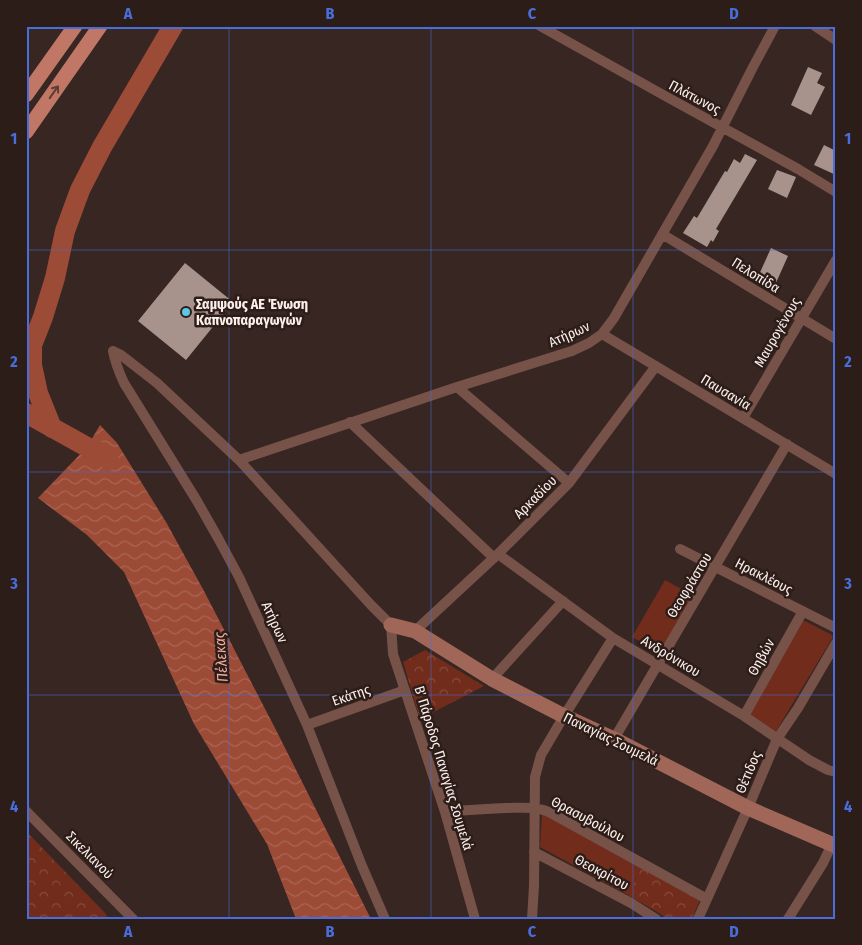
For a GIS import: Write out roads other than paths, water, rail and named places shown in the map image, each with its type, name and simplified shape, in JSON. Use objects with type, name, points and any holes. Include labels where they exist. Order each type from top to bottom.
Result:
[{"type":"main road","points":[[26,95],[75,26]]},
{"type":"main road","points":[[26,132],[100,26]]},
{"type":"street","name":"Πλάτωνος","points":[[540,26],[836,192]]},
{"type":"street","name":"Ατήρων","points":[[385,919],[362,866],[307,725],[235,569],[197,501],[124,383],[118,372],[113,351],[157,383],[238,460],[572,351],[589,343],[602,334],[614,318],[713,146],[775,26]]},
{"type":"street","points":[[815,26],[836,40]]},
{"type":"street","name":"Πελοπίδα","points":[[662,234],[836,339]]},
{"type":"street","name":"Μαυρογένους","points":[[743,418],[836,260]]},
{"type":"street","name":"Παυσανία","points":[[602,334],[836,474]]},
{"type":"street","name":"Αρκαδίου","points":[[415,631],[496,556],[569,482],[656,366]]},
{"type":"street","points":[[457,387],[569,482]]},
{"type":"street","name":"Ανδρόνικου","points":[[350,422],[496,556],[563,601],[613,638],[744,716],[809,760],[836,772]]},
{"type":"street","name":"Θεοφράστου","points":[[614,740],[787,444]]},
{"type":"street","points":[[238,460],[391,625]]},
{"type":"street","name":"Ηρακλέους","points":[[680,549],[836,628]]},
{"type":"street","points":[[492,679],[563,601]]},
{"type":"street","name":"Θηβών","points":[[744,716],[803,611]]},
{"type":"street","name":"Παναγίας Σουμελά","points":[[391,625],[415,631],[492,679],[564,716],[748,808],[834,845]]},
{"type":"street","name":"Β΄ Πάροδος Παναγίας Σουμελά","points":[[391,625],[393,654],[445,812],[475,919]]},
{"type":"street","points":[[532,919],[535,777],[541,755],[613,638]]},
{"type":"street","name":"Θέτιδος","points":[[698,919],[777,739],[798,708],[836,643]]},
{"type":"street","name":"Εκάτης","points":[[307,725],[405,690]]},
{"type":"street","name":"Θρασυβούλου","points":[[445,812],[535,808],[548,812],[707,899]]},
{"type":"street","name":"Σικελιανού","points":[[26,811],[133,919]]},
{"type":"street","points":[[788,919],[834,845]]},
{"type":"street","name":"Θεοκρίτου","points":[[534,852],[631,903],[656,919]]},
{"type":"water","points":[[100,425],[117,443],[166,522],[204,591],[371,919],[296,919],[267,844],[194,724],[124,572],[87,535],[38,498],[87,447]]},
{"type":"waterway","points":[[52,428],[38,393],[32,365],[32,345],[55,278],[65,231],[80,190],[102,147],[173,26]]},
{"type":"waterway","name":"Πέλεκας","points":[[26,413],[87,447],[104,454],[109,460]]},
{"type":"place","name":"Σαμψούς ΑΕ Ένωση Καπνοπαραγωγών","points":[[186,312]]}]
